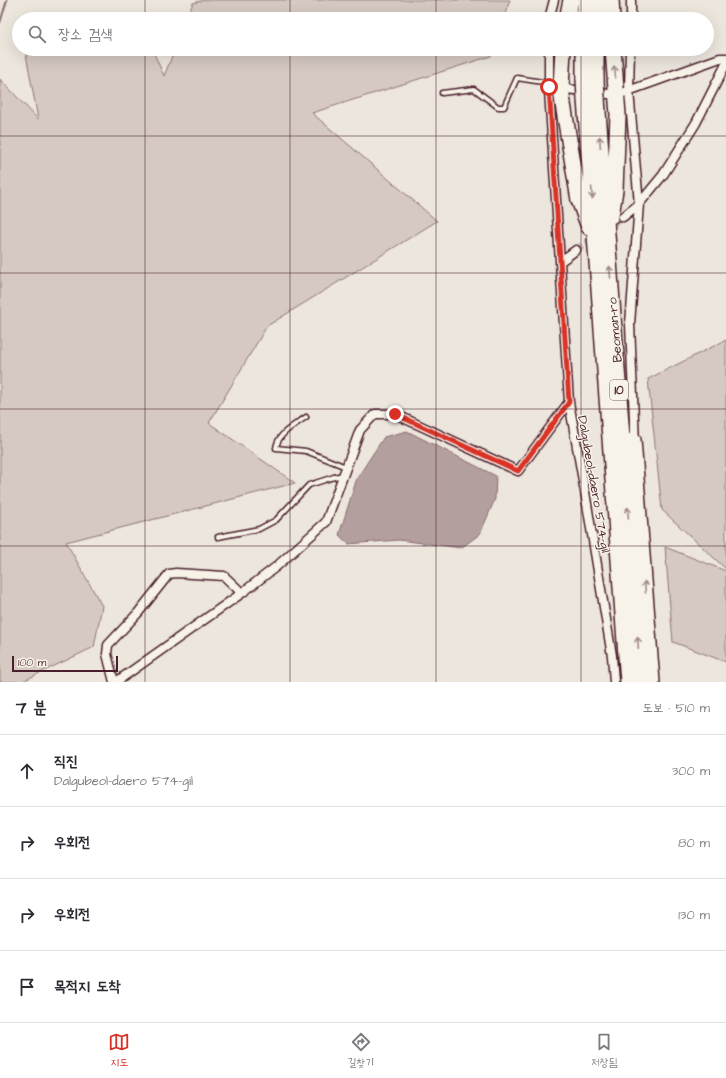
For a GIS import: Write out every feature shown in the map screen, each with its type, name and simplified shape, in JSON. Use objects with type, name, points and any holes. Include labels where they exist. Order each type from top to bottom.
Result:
[{"type":"highway","points":[[569,12],[571,0]]},
{"type":"highway","points":[[585,12],[586,0]]},
{"type":"highway","points":[[597,12],[598,0]]},
{"type":"highway","points":[[611,0],[612,12]]},
{"type":"highway","points":[[561,56],[553,86],[568,138],[579,200],[601,240]]},
{"type":"highway","name":"10","points":[[585,56],[590,79]]},
{"type":"highway","name":"10","points":[[590,79],[595,56]]},
{"type":"highway","points":[[601,240],[615,190],[623,93],[615,56]]},
{"type":"highway","name":"Beoman-ro","points":[[590,79],[608,332],[640,682]]},
{"type":"highway","points":[[608,332],[629,388],[652,682]]},
{"type":"highway","points":[[608,332],[597,390],[619,682]]},
{"type":"highway","name":"Beoman-ro","points":[[608,332],[628,682]]},
{"type":"street","points":[[551,12],[554,0]]},
{"type":"street","points":[[631,12],[632,0]]},
{"type":"street","name":"Dalgubeol-daero 574-gil","points":[[550,56],[553,86],[560,261],[569,402],[610,641],[614,682]]},
{"type":"street","points":[[629,56],[623,93],[638,204],[630,324],[636,468]]},
{"type":"street","points":[[553,86],[623,93],[720,58],[726,58]]},
{"type":"street","points":[[622,217],[638,204],[663,175],[696,123],[726,64]]},
{"type":"street","points":[[560,261],[576,250]]},
{"type":"street","points":[[242,593],[224,576],[176,573],[169,574],[138,613],[108,645],[107,654],[115,682],[242,593],[277,566],[326,522],[360,430],[375,414],[395,414],[518,471],[569,402]]},
{"type":"lane","points":[[442,93],[474,89],[498,107],[504,106],[517,78],[553,86]]},
{"type":"lane","points":[[306,417],[280,437],[277,441],[276,448],[306,451],[345,471]]},
{"type":"lane","points":[[218,537],[259,529],[276,520],[309,485],[334,477],[345,471]]},
{"type":"shaded area","points":[[204,0],[510,0],[506,12],[189,12],[193,3]]},
{"type":"shaded area","points":[[26,56],[155,56],[164,76],[172,56],[491,56],[312,113],[437,221],[267,326],[209,423],[295,483],[66,542],[102,606],[94,647],[21,682],[0,682],[0,79],[38,119]]},
{"type":"shaded area","points":[[726,340],[726,569],[662,510],[648,379]]},
{"type":"shaded area","points":[[407,431],[496,476],[495,499],[480,534],[461,548],[399,540],[348,544],[339,535],[357,478],[384,437]]},
{"type":"shaded area","points":[[665,547],[726,571],[726,662],[673,642]]},
{"type":"waterway","points":[[0,23],[7,0]]},
{"type":"tunnel","points":[[605,230],[623,217]]},
{"type":"tunnel","points":[[576,250],[596,236]]},
{"type":"route","points":[[395,414],[518,471],[569,402],[549,87]]}]
